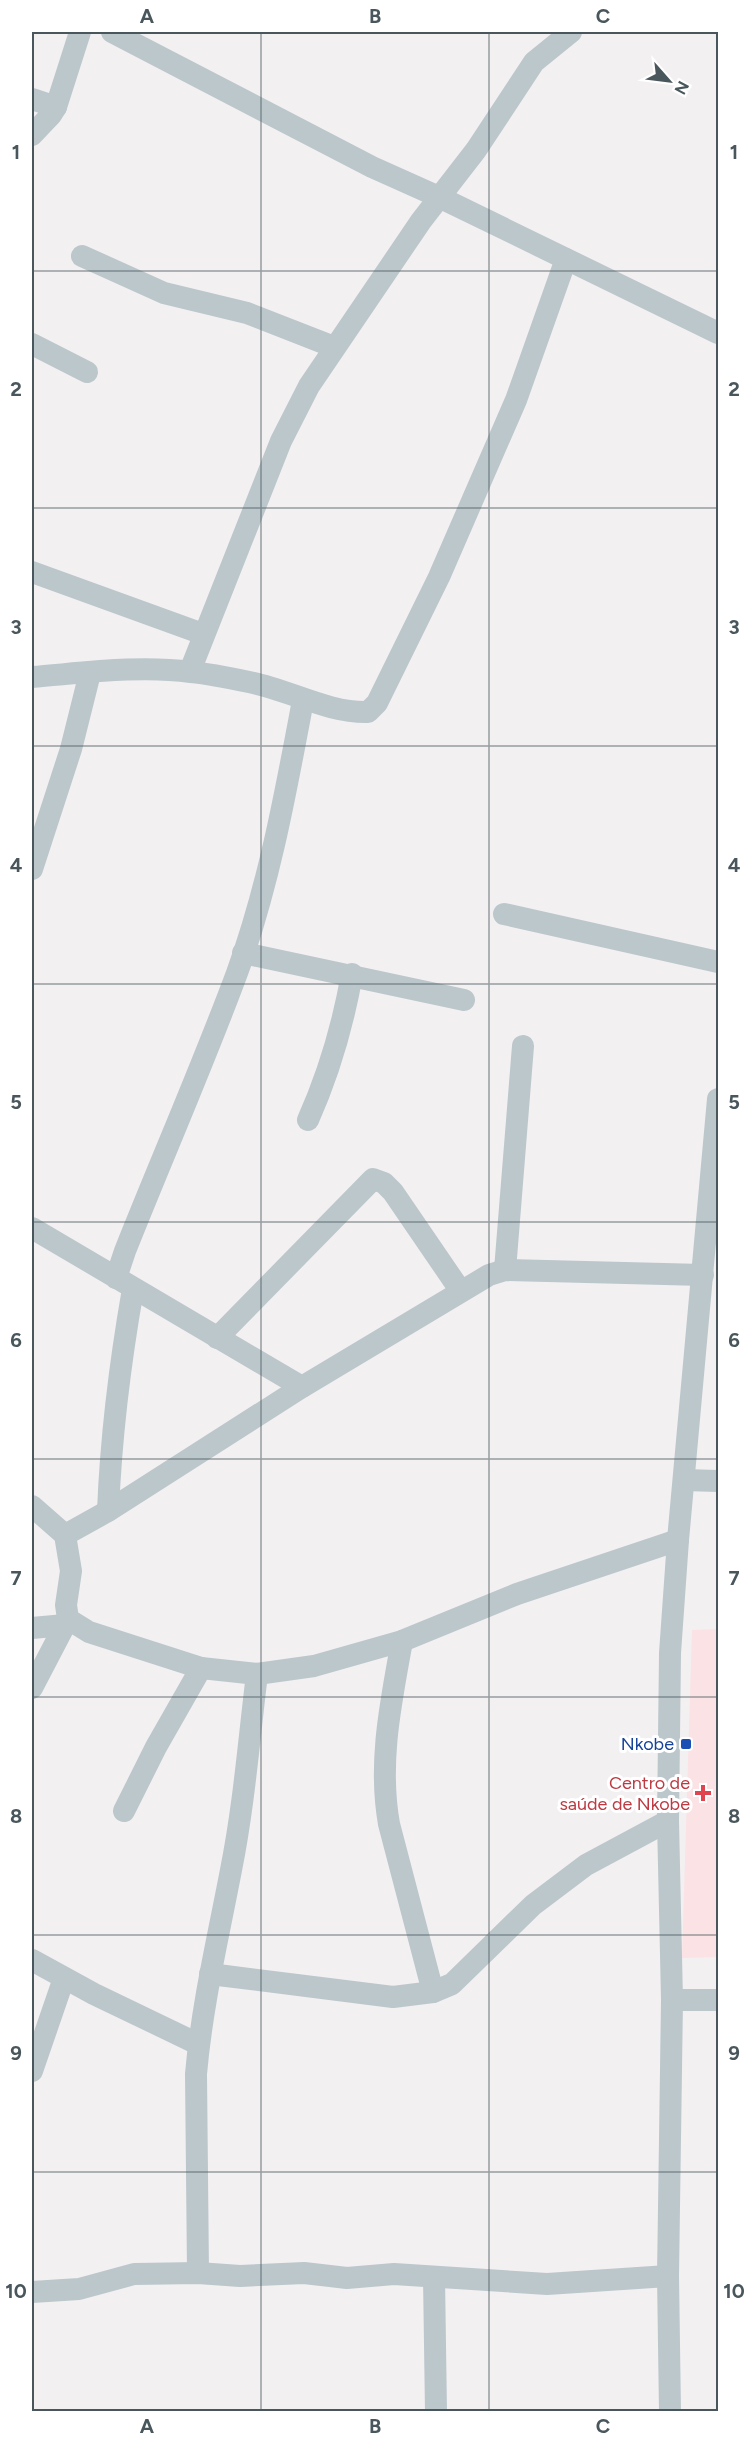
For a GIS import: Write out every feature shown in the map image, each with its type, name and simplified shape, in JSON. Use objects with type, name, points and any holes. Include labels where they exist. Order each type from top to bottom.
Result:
[{"type":"street","points":[[32,135],[56,107],[80,32]]},
{"type":"street","points":[[112,32],[372,167],[439,197],[718,333]]},
{"type":"street","points":[[190,671],[281,441],[309,386],[439,197],[476,150],[534,62],[571,32]]},
{"type":"street","points":[[32,99],[56,107]]},
{"type":"street","points":[[82,256],[164,293],[247,313],[334,347]]},
{"type":"street","points":[[32,677],[190,671],[253,683],[303,700],[352,712],[368,712],[378,703],[439,577],[516,400],[566,260]]},
{"type":"street","points":[[32,344],[87,372]]},
{"type":"street","points":[[32,572],[203,634]]},
{"type":"street","points":[[32,869],[71,749],[90,673]]},
{"type":"street","points":[[108,1511],[124,1283],[243,953],[266,875],[303,700]]},
{"type":"street","points":[[504,914],[718,962]]},
{"type":"street","points":[[243,953],[464,1000]]},
{"type":"street","points":[[308,1120],[333,1056],[345,1014],[352,975]]},
{"type":"street","points":[[505,1270],[523,1046]]},
{"type":"street","points":[[670,2412],[668,2276],[672,2000],[668,1821],[670,1653],[718,1099]]},
{"type":"street","points":[[217,1338],[373,1179],[384,1183],[393,1192],[460,1290]]},
{"type":"street","points":[[32,1228],[302,1387]]},
{"type":"street","points":[[65,1535],[108,1511],[302,1387],[460,1290],[489,1275],[505,1270],[703,1275]]},
{"type":"street","points":[[684,1480],[718,1480]]},
{"type":"street","points":[[32,1506],[65,1535],[71,1571],[66,1622],[32,1688]]},
{"type":"street","points":[[32,1628],[66,1622],[89,1632],[201,1668],[257,1674],[314,1666],[402,1641],[517,1594],[678,1540]]},
{"type":"street","points":[[402,1641],[386,1734],[384,1797],[433,1992]]},
{"type":"street","points":[[124,1811],[156,1747],[201,1668]]},
{"type":"street","points":[[198,2273],[196,2074],[198,2044],[240,1815],[257,1674]]},
{"type":"street","points":[[210,1974],[393,1997],[433,1992],[452,1984],[533,1905],[586,1865],[668,1821]]},
{"type":"street","points":[[32,1960],[198,2044]]},
{"type":"street","points":[[32,2071],[64,1978]]},
{"type":"street","points":[[672,2000],[718,2000]]},
{"type":"street","points":[[32,2292],[79,2289],[134,2274],[198,2273],[240,2276],[304,2273],[347,2278],[394,2274],[547,2284],[668,2276]]},
{"type":"street","points":[[434,2277],[436,2412]]},
{"type":"shaded area","name":"Centro de saúde de Nkobe","points":[[718,1629],[718,1957],[682,1958],[692,1630]]},
{"type":"place","name":"Nkobe","points":[[686,1744]]},
{"type":"place","name":"Centro de saúde de Nkobe","points":[[703,1793]]}]
